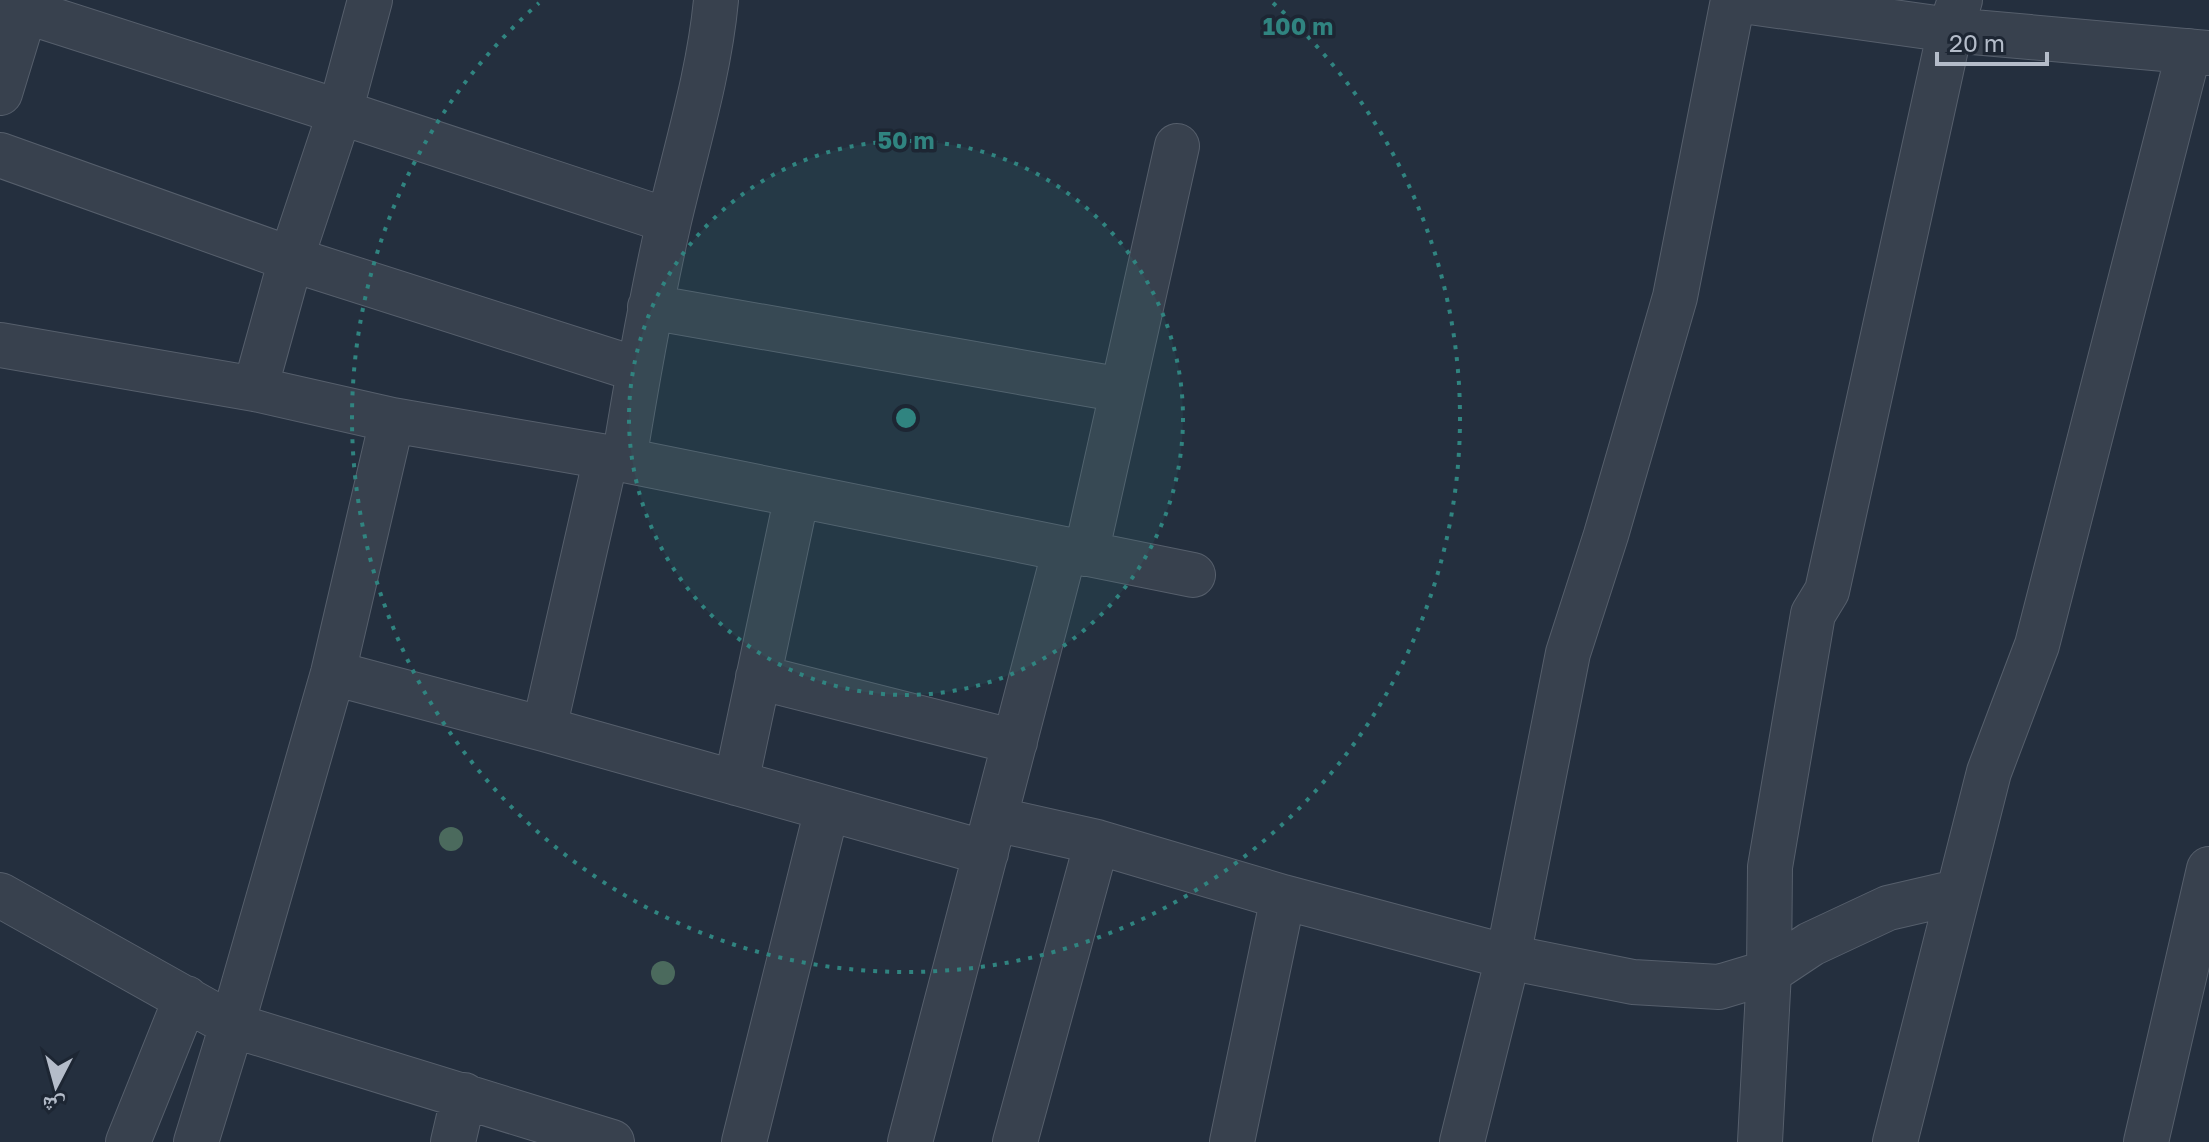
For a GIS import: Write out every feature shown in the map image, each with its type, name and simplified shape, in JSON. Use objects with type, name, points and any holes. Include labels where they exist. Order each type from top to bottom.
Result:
[{"type":"street","points":[[255,389],[291,259],[340,112],[370,0]]},
{"type":"street","points":[[544,729],[639,370],[650,307],[702,83],[716,0]]},
{"type":"street","points":[[1462,1142],[1508,957],[1568,653],[1606,535],[1675,297],[1735,0],[1955,15],[2199,52],[2037,645],[1989,772],[1895,1142]]},
{"type":"street","points":[[0,93],[19,4],[669,221]]},
{"type":"street","points":[[1760,1142],[1769,972],[1770,867],[1813,614],[1827,591],[1955,15]]},
{"type":"street","points":[[910,1142],[1015,742],[1122,390],[1177,146]]},
{"type":"street","points":[[0,155],[291,259],[639,370]]},
{"type":"street","points":[[650,307],[1122,390]]},
{"type":"street","points":[[0,345],[255,389],[392,420],[615,459],[1193,575]]},
{"type":"street","points":[[196,1142],[333,673],[392,420]]},
{"type":"street","points":[[736,783],[797,495]]},
{"type":"street","points":[[333,673],[827,809],[991,836],[1097,842],[1283,897],[1508,957],[1633,982],[1719,987],[1769,972],[1811,944],[1888,908],[1957,892]]},
{"type":"street","points":[[758,677],[1015,742]]},
{"type":"street","points":[[744,1142],[827,809]]},
{"type":"street","points":[[1015,1142],[1097,842]]},
{"type":"street","points":[[2146,1142],[2209,869]]},
{"type":"street","points":[[0,895],[232,1025],[612,1142]]},
{"type":"street","points":[[1232,1142],[1283,897]]},
{"type":"street","points":[[128,1142],[186,998]]},
{"type":"street","points":[[453,1142],[464,1095]]}]
